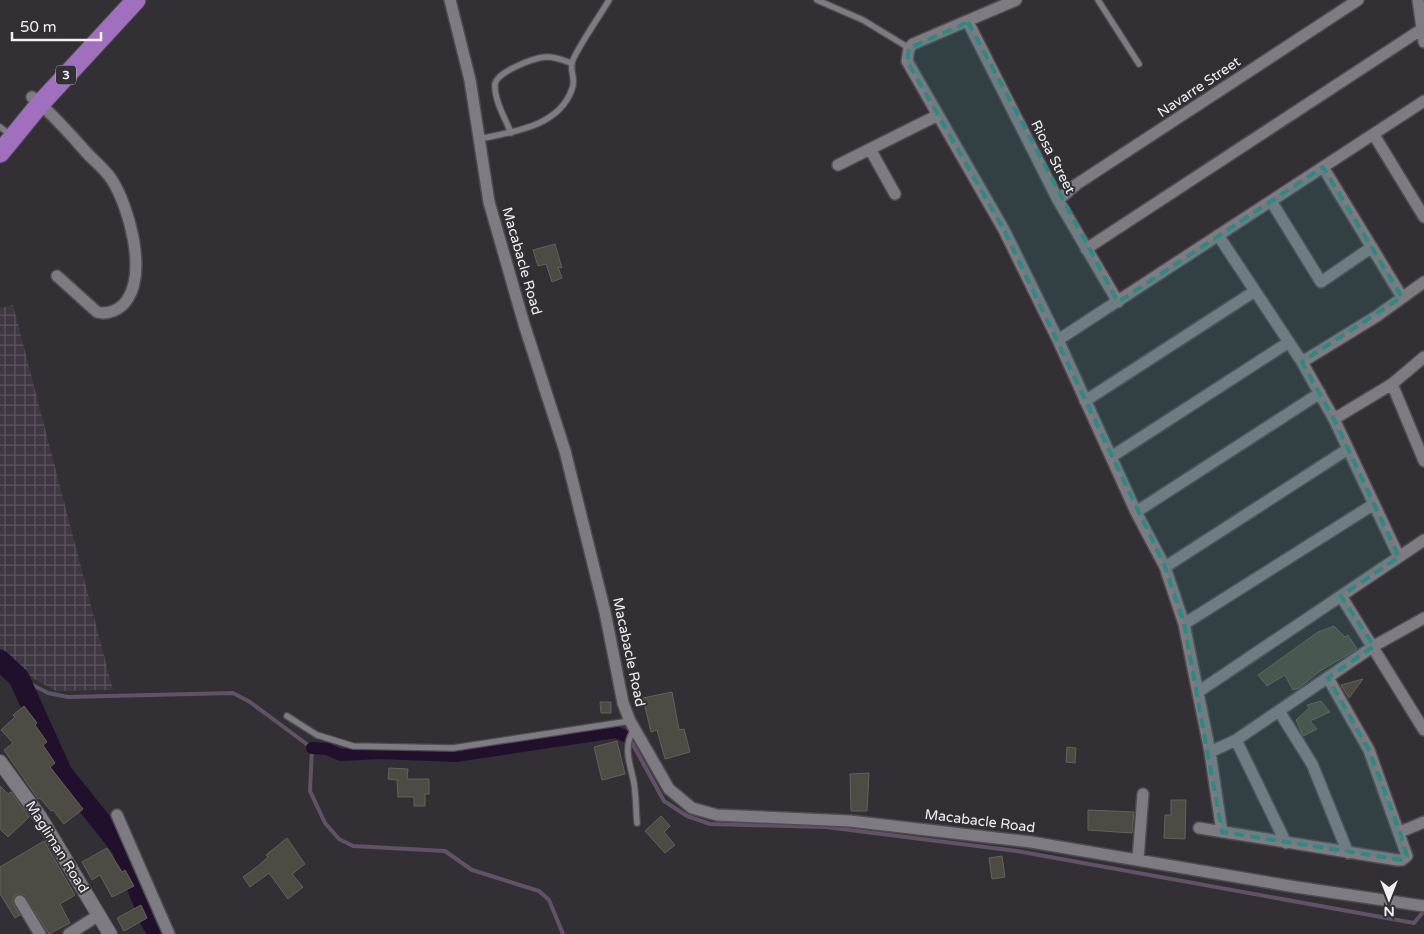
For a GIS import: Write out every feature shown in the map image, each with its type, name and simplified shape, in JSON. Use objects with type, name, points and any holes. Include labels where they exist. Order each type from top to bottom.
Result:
[{"type":"highway","name":"3","points":[[0,153],[36,100],[121,0]]},
{"type":"highway","name":"3","points":[[1,130],[36,100],[136,0]]},
{"type":"street","name":"Macabacle Road","points":[[450,0],[470,80],[486,186],[501,246],[565,451],[586,529],[623,703],[630,721],[669,789],[692,808],[717,815],[850,821],[1031,842],[1296,887],[1424,906]]},
{"type":"street","points":[[1016,0],[913,44],[909,48],[907,61],[1004,230],[1058,340],[1136,512],[1165,567],[1184,624],[1210,752],[1222,832]]},
{"type":"street","name":"Navarre Street","points":[[1058,200],[1077,184],[1358,0]]},
{"type":"street","points":[[1418,0],[1424,42]]},
{"type":"street","name":"Riosa Street","points":[[968,22],[1058,200],[1118,302]]},
{"type":"street","points":[[1086,249],[1422,29]]},
{"type":"street","points":[[36,100],[111,178],[124,204],[134,254],[134,278],[131,292],[126,301],[117,309],[103,314],[97,312],[57,276]]},
{"type":"street","points":[[1058,340],[1424,102]]},
{"type":"street","points":[[838,165],[938,115]]},
{"type":"street","points":[[1374,135],[1424,217]]},
{"type":"street","points":[[870,149],[895,194]]},
{"type":"street","points":[[1323,167],[1402,297]]},
{"type":"street","points":[[1271,201],[1321,282],[1372,247]]},
{"type":"street","points":[[1218,235],[1302,362],[1320,393],[1399,557]]},
{"type":"street","points":[[1302,362],[1424,282]]},
{"type":"street","points":[[1086,401],[1255,291]]},
{"type":"street","points":[[1111,457],[1289,342]]},
{"type":"street","points":[[1334,419],[1392,384],[1424,357]]},
{"type":"street","points":[[1392,384],[1424,461]]},
{"type":"street","points":[[1136,512],[1320,393]]},
{"type":"street","points":[[1165,567],[1348,449]]},
{"type":"street","points":[[1184,624],[1374,504]]},
{"type":"street","points":[[1198,692],[1424,540]]},
{"type":"street","points":[[1341,596],[1374,646],[1424,730]]},
{"type":"street","points":[[1210,752],[1236,740],[1374,646],[1424,618]]},
{"type":"street","points":[[1199,828],[1348,853],[1402,860],[1407,856],[1400,832],[1369,750],[1328,678]]},
{"type":"street","points":[[1279,710],[1312,764],[1348,853]]},
{"type":"street","points":[[1236,740],[1286,843]]},
{"type":"street","name":"Magliman Road","points":[[0,762],[40,817],[110,934]]},
{"type":"street","points":[[1138,859],[1143,794]]},
{"type":"street","points":[[117,815],[169,934]]},
{"type":"street","points":[[1400,832],[1424,822]]},
{"type":"street","points":[[20,901],[40,934]]},
{"type":"street","points":[[69,934],[99,915]]},
{"type":"lane","points":[[478,139],[511,133],[544,122],[560,109],[573,89],[574,74],[571,63],[609,0]]},
{"type":"lane","points":[[817,0],[863,20],[909,48]]},
{"type":"lane","points":[[1098,0],[1139,64]]},
{"type":"lane","points":[[511,133],[497,98],[495,84],[498,76],[544,57],[571,63]]},
{"type":"lane","points":[[287,716],[317,735],[353,746],[444,748],[630,721]]},
{"type":"lane","points":[[636,732],[632,733],[628,739],[628,754],[634,783],[637,823]]},
{"type":"highlighted area","points":[[968,22],[1118,302],[1323,167],[1402,297],[1302,362],[1334,419],[1399,557],[1341,596],[1374,646],[1328,678],[1369,750],[1400,832],[1407,856],[1402,860],[1222,832],[1184,624],[1165,567],[1004,230],[907,61],[909,48]]},
{"type":"shaded area","points":[[0,305],[1,308],[13,305],[113,690],[56,691],[34,679],[0,648]]},
{"type":"building","points":[[555,244],[562,268],[558,267],[562,278],[552,282],[546,264],[538,266],[533,250]]},
{"type":"building","points":[[1334,626],[1345,637],[1348,635],[1357,649],[1320,671],[1299,688],[1293,690],[1285,675],[1267,686],[1258,675],[1318,632]]},
{"type":"building","points":[[1363,679],[1349,698],[1341,685]]},
{"type":"building","points":[[672,692],[679,730],[684,729],[690,752],[665,759],[657,730],[651,732],[643,698]]},
{"type":"building","points":[[1321,701],[1330,712],[1310,721],[1317,729],[1303,736],[1296,720],[1309,708],[1307,705]]},
{"type":"building","points":[[600,702],[611,702],[611,713],[601,713]]},
{"type":"building","points":[[24,706],[37,723],[35,725],[47,742],[43,745],[55,763],[50,767],[83,809],[64,824],[53,810],[51,811],[40,798],[38,799],[4,750],[13,743],[1,730],[15,717],[13,715]]},
{"type":"building","points":[[617,741],[625,774],[602,780],[594,747]]},
{"type":"building","points":[[1067,747],[1076,748],[1075,763],[1066,762]]},
{"type":"building","points":[[389,768],[408,769],[407,779],[429,779],[429,794],[425,794],[425,806],[414,806],[414,797],[398,797],[397,780],[388,779]]},
{"type":"building","points":[[869,773],[867,811],[851,811],[850,774]]},
{"type":"building","points":[[0,786],[8,794],[11,792],[29,817],[8,837],[0,829]]},
{"type":"building","points":[[1171,800],[1186,800],[1185,839],[1164,838],[1165,815],[1171,815]]},
{"type":"building","points":[[1088,810],[1134,812],[1132,833],[1088,830]]},
{"type":"building","points":[[661,816],[670,826],[664,832],[675,845],[665,853],[645,831]]},
{"type":"building","points":[[287,838],[305,864],[292,874],[303,887],[288,899],[269,873],[250,887],[243,877],[258,866],[268,857],[266,855]]},
{"type":"building","points":[[44,841],[75,895],[60,904],[70,923],[49,934],[24,895],[17,894],[13,898],[13,904],[20,915],[15,918],[0,894],[0,867]]},
{"type":"building","points":[[107,848],[122,872],[125,870],[134,886],[112,897],[100,875],[92,880],[82,862]]},
{"type":"building","points":[[1002,856],[1005,877],[992,879],[989,858]]},
{"type":"building","points":[[141,905],[147,918],[124,931],[117,918]]},
{"type":"waterway","points":[[0,660],[19,678],[62,773],[122,848],[151,921],[159,934]]},
{"type":"waterway","points":[[19,678],[48,693],[68,697],[233,693],[250,702],[312,748],[310,791],[325,823],[339,839],[353,846],[445,851],[472,870],[539,891],[549,900],[563,934]]},
{"type":"waterway","points":[[312,748],[327,749],[341,755],[380,753],[456,756],[616,732],[625,736]]},
{"type":"waterway","points":[[625,736],[632,743],[664,801],[687,816],[710,824],[826,827],[1017,851],[1414,923],[1424,911]]},
{"type":"waterway","points":[[411,754],[456,756]]}]
